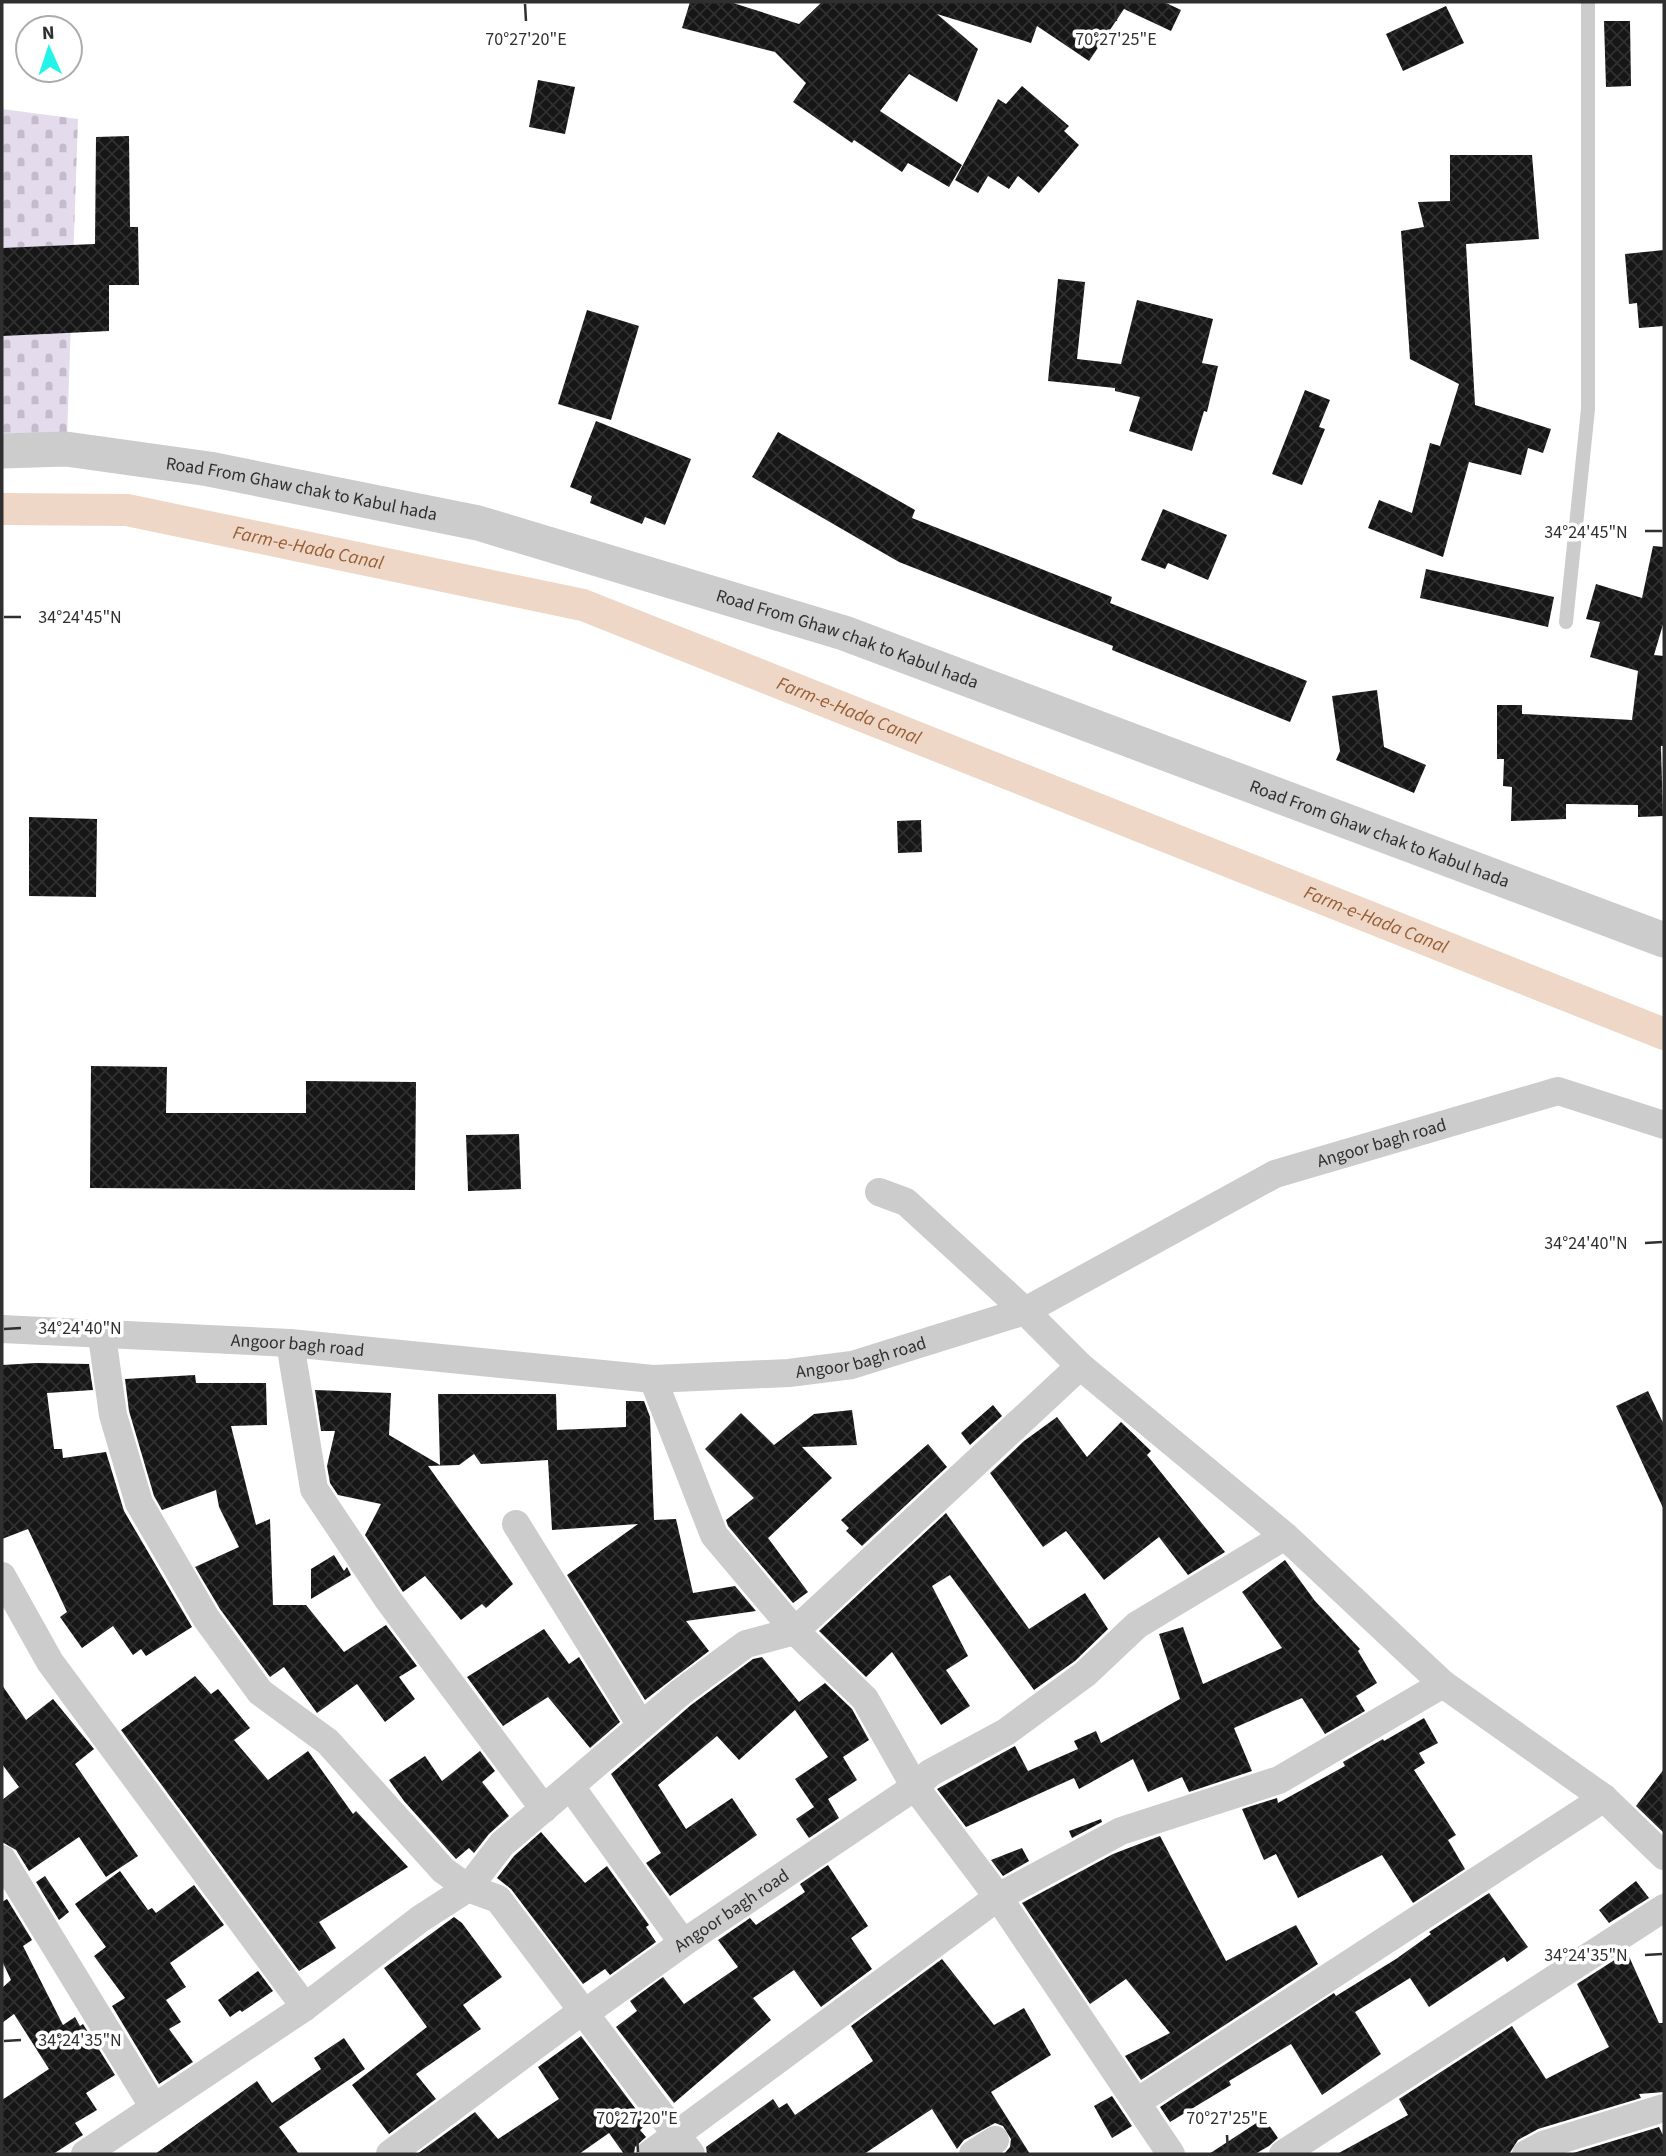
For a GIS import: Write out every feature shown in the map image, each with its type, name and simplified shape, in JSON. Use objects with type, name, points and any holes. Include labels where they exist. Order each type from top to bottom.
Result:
[{"type":"street","name":"Road From Ghaw chak to Kabul hada","points":[[2,451],[66,449],[209,469],[478,523],[844,633],[1664,940]]},
{"type":"street","name":"Angoor bagh road","points":[[2,1329],[102,1336],[290,1343],[653,1379],[789,1373],[852,1365],[1025,1311],[1275,1174],[1558,1091],[1664,1125]]},
{"type":"street","points":[[879,1192],[906,1202],[1025,1311],[1080,1366],[1285,1536],[1443,1684],[1604,1798],[1664,1856]]},
{"type":"street","points":[[102,1336],[113,1415],[139,1503],[206,1618],[260,1692],[328,1742],[443,1870],[468,1888],[498,1899],[683,2145]]},
{"type":"street","points":[[290,1343],[314,1489],[389,1601],[544,1809]]},
{"type":"street","points":[[85,2154],[153,2106],[305,2007],[420,1919],[468,1888],[502,1844],[641,1725],[746,1644],[795,1631],[1080,1366]]},
{"type":"street","points":[[653,1379],[714,1535],[795,1631],[865,1699],[915,1787],[998,1897],[1171,2154]]},
{"type":"street","points":[[516,1524],[641,1725]]},
{"type":"street","name":"Angoor bagh road","points":[[390,2154],[582,2011],[592,2008],[683,1943],[915,1787],[930,1773],[1006,1732],[1085,1674],[1137,1625],[1285,1536]]},
{"type":"street","points":[[2,1576],[50,1662],[305,2007]]},
{"type":"street","points":[[650,2154],[683,2145],[998,1897],[1121,1831],[1279,1780],[1443,1684]]},
{"type":"street","points":[[571,1787],[683,1943]]},
{"type":"street","points":[[1137,2102],[1604,1798]]},
{"type":"street","points":[[2,1859],[153,2106]]},
{"type":"street","points":[[1283,2154],[1664,1908]]},
{"type":"street","points":[[1526,2154],[1543,2145],[1664,2108]]},
{"type":"lane","points":[[1566,622],[1588,409],[1588,2]]},
{"type":"green space","points":[[2,109],[78,119],[67,437],[2,439]]},
{"type":"building","points":[[690,2],[730,2],[799,24],[822,2],[1164,2],[1181,10],[1171,31],[1124,9],[1089,61],[1037,26],[1031,43],[937,14],[978,49],[957,102],[909,74],[880,111],[962,165],[949,187],[908,163],[902,172],[854,140],[852,143],[793,102],[806,83],[775,52],[682,28]]},
{"type":"building","points":[[1446,6],[1464,43],[1403,71],[1386,34]]},
{"type":"building","points":[[1604,21],[1630,21],[1631,86],[1606,87]]},
{"type":"building","points":[[538,80],[575,87],[565,134],[529,127]]},
{"type":"building","points":[[1022,86],[1069,126],[1064,131],[1079,145],[1039,193],[1018,176],[1009,189],[988,176],[978,193],[955,180],[998,99],[1006,104]]},
{"type":"building","points":[[129,136],[130,227],[138,227],[139,285],[109,285],[109,331],[2,336],[2,248],[95,244],[96,137]]},
{"type":"building","points":[[1450,155],[1532,155],[1539,239],[1466,244],[1475,405],[1551,429],[1543,453],[1528,448],[1521,475],[1469,462],[1443,557],[1368,528],[1379,500],[1412,513],[1430,443],[1440,446],[1459,384],[1410,359],[1401,231],[1424,227],[1418,202],[1450,201]]},
{"type":"building","points":[[1664,250],[1664,326],[1639,328],[1637,303],[1629,304],[1625,254]]},
{"type":"building","points":[[1058,279],[1085,282],[1077,359],[1121,364],[1137,300],[1213,319],[1202,363],[1218,366],[1207,412],[1204,411],[1192,451],[1129,431],[1140,397],[1115,391],[1115,388],[1048,381]]},
{"type":"building","points":[[587,310],[639,326],[611,420],[558,404]]},
{"type":"building","points":[[1305,390],[1330,400],[1319,427],[1325,429],[1302,485],[1272,474]]},
{"type":"building","points":[[596,421],[691,459],[665,525],[645,517],[642,524],[590,503],[592,496],[570,487]]},
{"type":"building","points":[[778,432],[915,510],[912,518],[1112,597],[1110,603],[1307,681],[1290,722],[1112,650],[1113,646],[899,562],[752,477]]},
{"type":"building","points":[[1163,509],[1227,535],[1208,580],[1168,563],[1165,569],[1141,560]]},
{"type":"building","points":[[1653,546],[1664,547],[1664,621],[1654,655],[1664,656],[1664,746],[1661,746],[1663,816],[1638,817],[1638,805],[1566,804],[1566,819],[1511,821],[1512,787],[1503,786],[1504,759],[1497,759],[1497,705],[1522,705],[1522,714],[1632,720],[1638,671],[1590,657],[1600,622],[1586,619],[1596,584],[1642,598]]},
{"type":"building","points":[[1426,569],[1554,597],[1548,627],[1420,598]]},
{"type":"building","points":[[1377,690],[1384,747],[1426,765],[1414,793],[1336,760],[1340,751],[1332,696]]},
{"type":"building","points":[[29,817],[97,819],[96,897],[29,896]]},
{"type":"building","points":[[921,820],[922,852],[898,853],[897,821]]},
{"type":"building","points":[[91,1066],[167,1067],[166,1113],[306,1113],[306,1081],[416,1082],[415,1190],[90,1188]]},
{"type":"building","points":[[519,1134],[521,1189],[468,1191],[466,1135]]},
{"type":"building","points":[[89,1364],[93,1390],[47,1393],[54,1449],[62,1449],[63,1458],[106,1452],[124,1511],[192,1627],[146,1656],[141,1649],[133,1655],[113,1626],[82,1648],[60,1617],[67,1612],[28,1529],[2,1539],[2,1365]]},
{"type":"building","points":[[195,1375],[196,1383],[266,1383],[267,1425],[231,1426],[256,1525],[270,1519],[273,1605],[306,1605],[344,1652],[386,1625],[417,1666],[399,1677],[415,1699],[385,1722],[357,1684],[317,1713],[284,1667],[270,1677],[220,1609],[195,1567],[239,1547],[219,1507],[216,1490],[162,1510],[154,1496],[129,1411],[125,1379]]},
{"type":"building","points":[[315,1390],[391,1393],[389,1435],[440,1465],[438,1394],[556,1394],[557,1430],[626,1427],[626,1401],[644,1401],[650,1417],[654,1520],[676,1519],[693,1593],[735,1586],[756,1611],[686,1621],[709,1651],[645,1700],[567,1575],[638,1524],[552,1530],[548,1460],[481,1464],[474,1454],[459,1465],[428,1466],[513,1584],[486,1608],[482,1604],[461,1620],[425,1576],[403,1592],[365,1535],[381,1504],[338,1495],[330,1483],[327,1466],[335,1431],[321,1431]]},
{"type":"building","points":[[1648,1391],[1664,1425],[1664,1510],[1616,1406]]},
{"type":"building","points":[[993,1405],[1002,1416],[970,1445],[961,1433]]},
{"type":"building","points":[[852,1410],[857,1445],[802,1447],[832,1478],[768,1538],[808,1592],[793,1603],[728,1526],[726,1520],[754,1498],[705,1449],[741,1413],[774,1445],[814,1414]]},
{"type":"building","points":[[1057,1417],[1087,1457],[1121,1422],[1151,1451],[1147,1455],[1225,1552],[1188,1575],[1159,1537],[1104,1580],[1066,1531],[1043,1547],[990,1473],[1024,1441]]},
{"type":"building","points":[[928,1444],[947,1467],[862,1546],[846,1531],[849,1528],[841,1520]]},
{"type":"building","points":[[946,1513],[1029,1629],[1085,1593],[1108,1629],[1075,1661],[1034,1690],[950,1575],[932,1586],[968,1656],[946,1670],[970,1706],[941,1725],[892,1652],[866,1677],[819,1631]]},
{"type":"building","points":[[334,1555],[344,1571],[347,1567],[351,1575],[311,1599],[311,1569]]},
{"type":"building","points":[[1285,1560],[1315,1601],[1360,1649],[1358,1651],[1377,1683],[1356,1696],[1365,1711],[1325,1734],[1302,1698],[1234,1728],[1252,1771],[1189,1792],[1182,1777],[1148,1792],[1133,1759],[1079,1789],[1074,1778],[966,1827],[937,1789],[1015,1746],[1028,1771],[1078,1749],[1074,1741],[1096,1731],[1101,1743],[1180,1699],[1159,1634],[1183,1627],[1203,1684],[1282,1648],[1242,1592]]},
{"type":"building","points":[[544,1629],[569,1664],[579,1657],[620,1722],[590,1748],[548,1697],[503,1726],[467,1677]]},
{"type":"building","points":[[762,1657],[799,1702],[825,1683],[852,1709],[869,1740],[843,1757],[857,1780],[828,1799],[839,1818],[809,1838],[796,1819],[814,1807],[795,1779],[828,1757],[795,1710],[739,1760],[717,1736],[658,1785],[686,1829],[732,1798],[757,1835],[670,1896],[646,1863],[661,1853],[611,1774],[691,1705],[753,1659]]},
{"type":"building","points":[[195,1676],[211,1694],[218,1689],[250,1728],[234,1740],[268,1780],[308,1751],[353,1814],[356,1811],[408,1867],[319,1922],[336,1948],[299,1971],[121,1730]]},
{"type":"building","points":[[2,1685],[26,1720],[53,1699],[94,1749],[75,1764],[138,1856],[106,1877],[79,1837],[29,1871],[16,1850],[2,1842],[2,1800],[19,1787],[2,1764]]},
{"type":"building","points":[[1424,1718],[1438,1743],[1419,1753],[1425,1763],[1414,1770],[1456,1835],[1448,1840],[1465,1869],[1413,1903],[1382,1855],[1298,1898],[1276,1854],[1264,1860],[1242,1809],[1277,1798],[1278,1803],[1345,1766],[1343,1762]]},
{"type":"building","points":[[480,1751],[495,1771],[482,1782],[509,1816],[489,1834],[474,1853],[469,1848],[456,1859],[404,1801],[389,1780],[425,1756],[442,1781]]},
{"type":"building","points":[[1664,1769],[1664,1833],[1636,1806]]},
{"type":"building","points":[[1101,1819],[1102,1822],[1072,1838],[1069,1831]]},
{"type":"building","points":[[541,1832],[585,1883],[607,1866],[649,1925],[646,1927],[656,1942],[610,1975],[605,1969],[583,1984],[511,1889],[497,1878],[514,1856]]},
{"type":"building","points":[[1160,1836],[1226,1961],[1296,1925],[1318,1964],[1141,2080],[1125,2056],[1170,2033],[1126,1979],[1090,2004],[1022,1903],[1113,1854]]},
{"type":"building","points":[[1022,1848],[1029,1861],[1003,1876],[991,1860]]},
{"type":"building","points":[[828,1865],[868,1926],[851,1938],[872,1969],[821,2007],[794,1970],[753,1998],[771,2020],[674,2103],[616,2027],[637,2011],[630,2001],[663,1977],[684,2004],[738,1967],[718,1940],[750,1918],[756,1925],[805,1892],[800,1884]]},
{"type":"building","points":[[120,1871],[148,1910],[152,1908],[156,1913],[194,1885],[224,1925],[170,1963],[186,1987],[166,2000],[181,2022],[169,2029],[193,2062],[159,2084],[112,2006],[125,1998],[94,1956],[106,1947],[75,1904]]},
{"type":"building","points":[[45,1876],[69,1912],[59,1920],[36,1882]]},
{"type":"building","points":[[1636,1881],[1649,1898],[1609,1923],[1599,1910]]},
{"type":"building","points":[[1489,1893],[1528,1947],[1507,1962],[1504,1957],[1429,2007],[1410,1978],[1355,2012],[1381,2054],[1322,2095],[1291,2044],[1229,2081],[1231,2085],[1170,2122],[1160,2107],[1334,1993],[1336,1996],[1396,1959],[1431,1934],[1429,1932]]},
{"type":"building","points":[[7,1899],[32,1940],[23,1946],[63,2025],[75,2017],[80,2026],[83,2024],[115,2075],[86,2093],[97,2110],[75,2123],[83,2135],[53,2154],[2,2154],[2,2100],[49,2069],[14,2014],[2,2023],[2,1988],[11,1980],[2,1961],[2,1902]]},
{"type":"building","points":[[454,1917],[462,1923],[502,1977],[463,2005],[481,2029],[416,2074],[436,2099],[389,2134],[352,2085],[427,2027],[384,1968]]},
{"type":"building","points":[[1627,1952],[1659,2023],[1664,2023],[1664,2092],[1639,2094],[1641,2098],[1538,2129],[1518,2140],[1509,2154],[1337,2154],[1408,2115],[1399,2099],[1512,2026],[1546,2079],[1609,2047],[1577,1984]]},
{"type":"building","points":[[942,1959],[994,2025],[1024,2008],[1051,2055],[991,2092],[1030,2154],[1004,2154],[1010,2147],[1011,2139],[1003,2126],[995,2123],[964,2140],[957,2149],[932,2109],[864,2154],[707,2154],[706,2147],[773,2099],[779,2108],[787,2103],[795,2115],[873,2061],[851,2026]]},
{"type":"building","points":[[258,1971],[273,1991],[230,2017],[218,2000]]},
{"type":"building","points":[[581,2036],[647,2124],[640,2130],[646,2137],[635,2147],[634,2154],[624,2154],[609,2133],[579,2154],[417,2154],[475,2112],[498,2139],[559,2099],[538,2067]]},
{"type":"building","points":[[344,2038],[365,2069],[279,2127],[299,2154],[155,2154],[257,2081],[272,2103],[321,2069],[314,2058]]},
{"type":"building","points":[[1112,2096],[1132,2126],[1112,2138],[1094,2106]]},
{"type":"building","points":[[1264,2118],[1278,2138],[1269,2146],[1255,2154],[1209,2154]]},
{"type":"building","points":[[1659,2127],[1664,2137],[1664,2154],[1570,2154]]},
{"type":"waterway","name":"Farm-e-Hada Canal","points":[[2,509],[127,510],[583,605],[1664,1034]]}]
